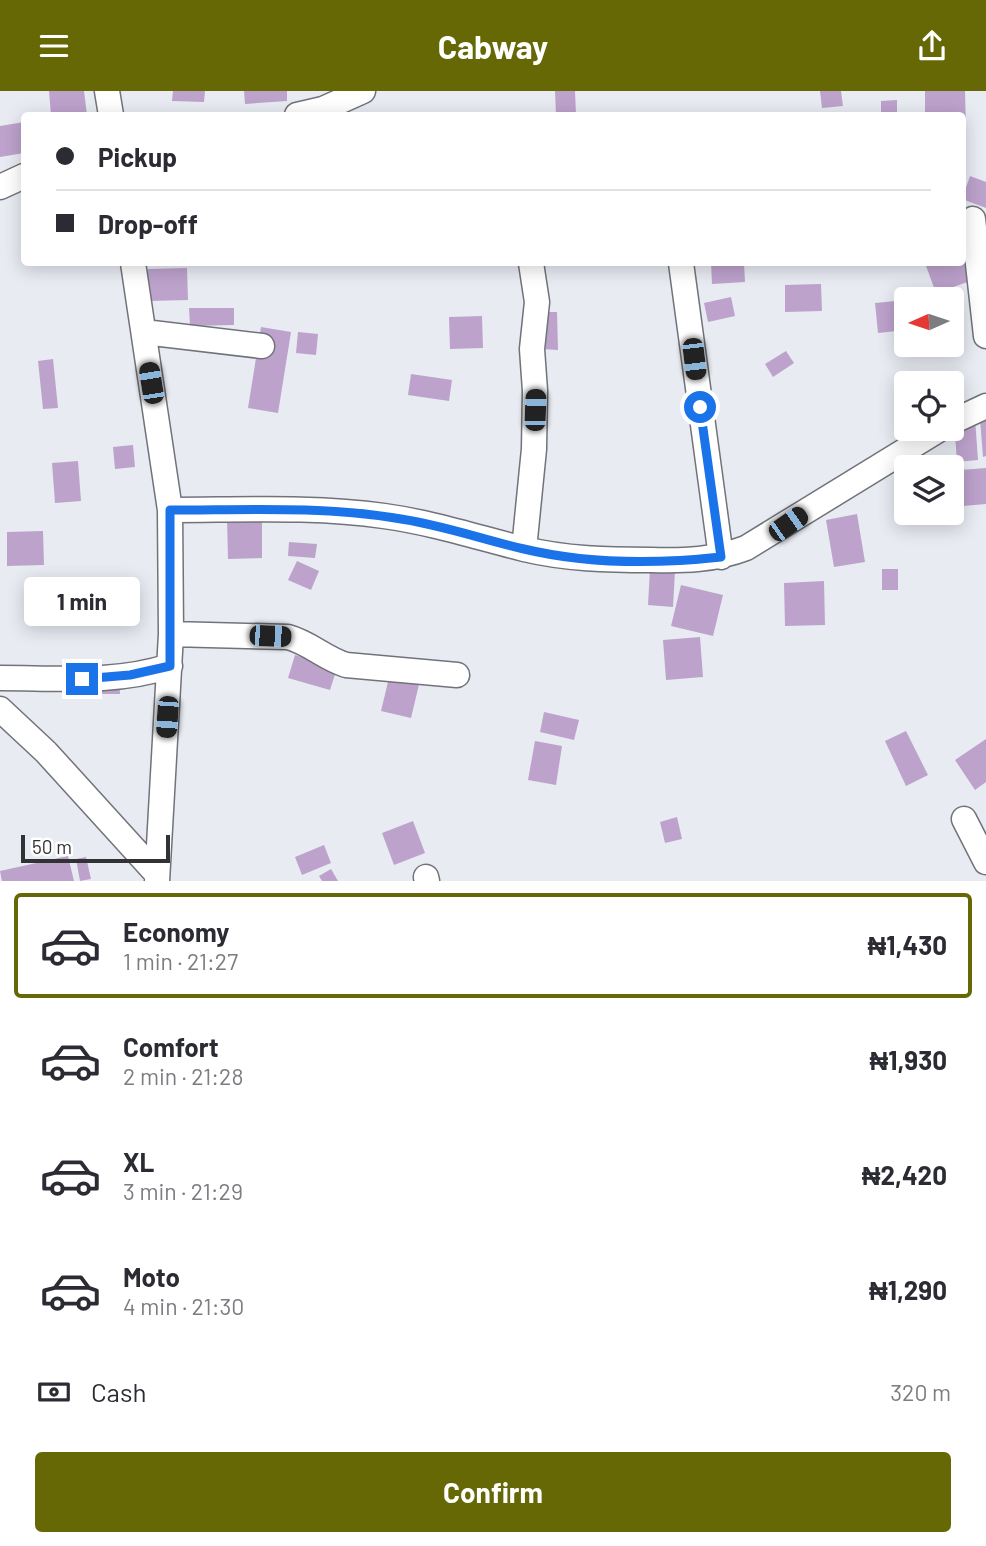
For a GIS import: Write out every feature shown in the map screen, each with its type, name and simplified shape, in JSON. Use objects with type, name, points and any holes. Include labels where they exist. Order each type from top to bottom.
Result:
[{"type":"street","points":[[107,91],[110,112]]},
{"type":"street","points":[[313,112],[323,110],[363,91]]},
{"type":"street","points":[[0,187],[21,177]]},
{"type":"street","points":[[972,219],[986,336]]},
{"type":"street","points":[[133,266],[170,510],[170,666],[157,877]]},
{"type":"street","points":[[524,549],[535,414],[532,349],[537,302],[531,266]]},
{"type":"street","points":[[681,266],[721,557]]},
{"type":"street","points":[[144,332],[262,346]]},
{"type":"street","points":[[964,416],[986,406]]},
{"type":"street","points":[[170,510],[355,513],[451,528],[524,549],[584,559],[691,561],[721,557],[746,548],[920,441]]},
{"type":"street","points":[[171,634],[288,637],[304,641],[331,661],[346,666],[457,675]]},
{"type":"street","points":[[0,678],[82,679],[130,675],[170,666]]},
{"type":"street","points":[[0,709],[46,752],[157,877]]},
{"type":"street","points":[[964,819],[986,862]]},
{"type":"building","points":[[49,91],[84,91],[87,112],[51,112]]},
{"type":"building","points":[[173,91],[205,91],[204,102],[172,101]]},
{"type":"building","points":[[244,91],[287,91],[287,101],[245,104]]},
{"type":"building","points":[[555,91],[575,91],[576,112],[556,112]]},
{"type":"building","points":[[820,91],[841,91],[843,106],[822,108]]},
{"type":"building","points":[[925,91],[965,91],[966,112],[925,112]]},
{"type":"building","points":[[897,100],[897,112],[881,112],[881,101]]},
{"type":"building","points":[[21,122],[21,154],[0,157],[0,126]]},
{"type":"building","points":[[970,176],[986,182],[986,208],[966,200]]},
{"type":"building","points":[[966,251],[976,279],[953,287],[934,287],[926,266],[966,266]]},
{"type":"building","points":[[711,266],[744,266],[745,282],[712,284]]},
{"type":"building","points":[[187,268],[188,300],[148,301],[148,269]]},
{"type":"building","points":[[821,284],[822,311],[785,312],[785,285]]},
{"type":"building","points":[[731,297],[735,316],[708,322],[704,303]]},
{"type":"building","points":[[894,301],[894,331],[878,333],[875,303]]},
{"type":"building","points":[[189,308],[234,308],[234,325],[190,326]]},
{"type":"building","points":[[541,312],[557,312],[558,350],[542,349]]},
{"type":"building","points":[[482,316],[483,348],[450,349],[449,317]]},
{"type":"building","points":[[261,327],[291,332],[278,413],[248,408]]},
{"type":"building","points":[[298,332],[318,334],[316,355],[296,353]]},
{"type":"building","points":[[786,351],[794,363],[773,377],[765,364]]},
{"type":"building","points":[[53,359],[58,408],[43,409],[38,361]]},
{"type":"building","points":[[411,374],[452,380],[449,401],[408,395]]},
{"type":"building","points":[[975,419],[978,460],[964,461],[964,455],[956,455],[955,441],[964,441],[964,420]]},
{"type":"building","points":[[980,419],[986,419],[986,456],[983,457]]},
{"type":"building","points":[[133,445],[135,467],[115,469],[113,447]]},
{"type":"building","points":[[78,461],[81,501],[55,503],[52,463]]},
{"type":"building","points":[[986,468],[986,504],[964,506],[964,470]]},
{"type":"building","points":[[857,514],[865,562],[834,567],[826,520]]},
{"type":"building","points":[[262,516],[262,558],[228,559],[227,517]]},
{"type":"building","points":[[43,531],[44,565],[7,566],[7,532]]},
{"type":"building","points":[[289,542],[317,544],[315,558],[288,556]]},
{"type":"building","points":[[297,561],[319,571],[311,590],[288,580]]},
{"type":"building","points":[[650,569],[675,571],[673,607],[648,605]]},
{"type":"building","points":[[882,569],[898,569],[898,590],[882,590]]},
{"type":"building","points":[[824,581],[825,625],[785,626],[784,583]]},
{"type":"building","points":[[681,585],[723,595],[713,636],[671,626]]},
{"type":"building","points":[[700,637],[703,677],[666,680],[663,640]]},
{"type":"building","points":[[295,655],[337,668],[330,690],[288,678]]},
{"type":"building","points":[[392,665],[422,672],[411,718],[381,711]]},
{"type":"building","points":[[75,676],[119,676],[120,694],[75,694]]},
{"type":"building","points":[[544,712],[579,720],[574,740],[540,732]]},
{"type":"building","points":[[906,731],[928,775],[906,786],[885,741]]},
{"type":"building","points":[[986,739],[986,782],[975,790],[955,760]]},
{"type":"building","points":[[535,741],[562,746],[556,785],[528,780]]},
{"type":"building","points":[[677,817],[682,839],[665,843],[660,822]]},
{"type":"building","points":[[413,821],[425,853],[394,865],[382,833]]},
{"type":"building","points":[[324,845],[331,863],[302,875],[295,857]]},
{"type":"building","points":[[68,856],[74,881],[2,881],[0,871]]},
{"type":"building","points":[[86,857],[91,879],[80,881],[76,859]]},
{"type":"building","points":[[331,869],[338,881],[322,881],[319,876]]},
{"type":"route","points":[[82,679],[130,675],[170,666],[170,510],[334,511],[381,516],[451,528],[524,549],[584,559],[691,561],[721,557],[700,407]]}]
